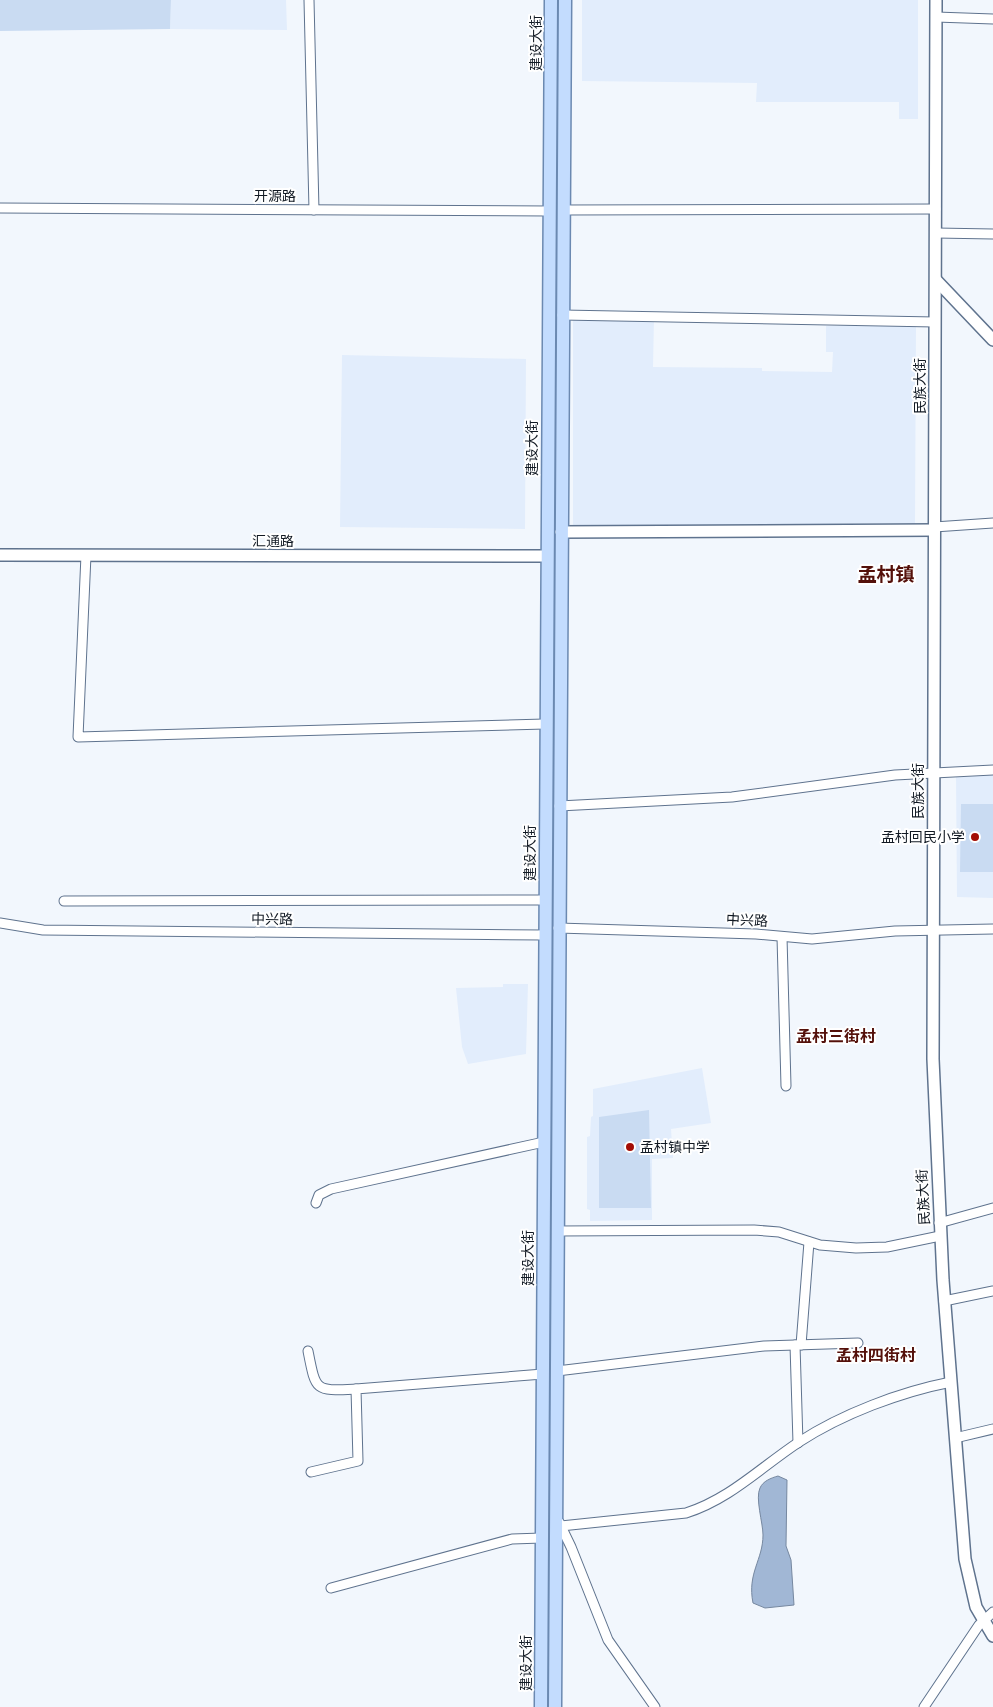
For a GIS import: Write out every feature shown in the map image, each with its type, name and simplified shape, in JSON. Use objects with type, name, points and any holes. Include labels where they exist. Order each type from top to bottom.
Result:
[{"type":"main road","name":"建设大街","points":[[541,1707],[545,724],[551,0]]},
{"type":"main road","name":"建设大街","points":[[555,1707],[558,1521],[558,928],[565,0]]},
{"type":"main road","name":"民族大街","points":[[936,0],[933,1059],[944,1301],[968,1577],[973,1600],[993,1636]]},
{"type":"main road","points":[[936,280],[993,340]]},
{"type":"main road","points":[[561,532],[934,528]]},
{"type":"main road","name":"汇通路","points":[[0,555],[546,556]]},
{"type":"street","points":[[309,0],[314,210]]},
{"type":"street","points":[[936,18],[993,19]]},
{"type":"street","name":"开源路","points":[[0,208],[549,211]]},
{"type":"street","points":[[563,210],[936,210]]},
{"type":"street","points":[[936,233],[993,234]]},
{"type":"street","points":[[562,314],[935,322]]},
{"type":"street","points":[[934,528],[993,523]]},
{"type":"street","points":[[86,555],[78,737],[545,724]]},
{"type":"street","points":[[559,806],[732,797],[895,775],[993,770]]},
{"type":"street","points":[[64,901],[545,900]]},
{"type":"street","name":"中兴路","points":[[0,923],[43,930],[544,935]]},
{"type":"street","name":"中兴路","points":[[558,928],[756,934],[827,939],[933,930],[993,929]]},
{"type":"street","points":[[782,937],[786,1086]]},
{"type":"street","points":[[316,1203],[319,1195],[330,1188],[544,1142]]},
{"type":"street","points":[[939,1223],[993,1208]]},
{"type":"street","points":[[557,1231],[754,1230],[779,1232],[809,1242],[837,1247],[871,1248],[940,1236]]},
{"type":"street","points":[[798,1442],[798,1345],[809,1242]]},
{"type":"street","points":[[944,1301],[993,1292]]},
{"type":"street","points":[[557,1371],[764,1346],[858,1343]]},
{"type":"street","points":[[308,1351],[314,1381],[320,1388],[326,1391],[543,1374]]},
{"type":"street","points":[[656,1707],[608,1640],[571,1547],[558,1521],[686,1513],[698,1509],[725,1495],[770,1465],[798,1442],[830,1425],[901,1394],[951,1382]]},
{"type":"street","points":[[311,1472],[358,1461],[356,1390]]},
{"type":"street","points":[[955,1438],[993,1429]]},
{"type":"street","points":[[332,1588],[512,1539],[542,1538]]},
{"type":"street","points":[[924,1707],[983,1620],[993,1612]]},
{"type":"shaded area","points":[[0,0],[171,0],[170,29],[0,31]]},
{"type":"shaded area","points":[[171,0],[286,0],[287,30],[170,29]]},
{"type":"shaded area","points":[[582,0],[918,0],[918,119],[899,119],[899,102],[756,102],[757,83],[582,81]]},
{"type":"shaded area","points":[[573,318],[654,318],[653,367],[762,368],[762,371],[832,372],[833,352],[826,352],[826,326],[916,326],[915,523],[573,527]]},
{"type":"shaded area","points":[[342,355],[526,359],[525,529],[340,527]]},
{"type":"shaded area","name":"孟村回民小学","points":[[993,775],[993,898],[957,897],[956,777]]},
{"type":"shaded area","points":[[961,804],[993,804],[993,872],[960,872]]},
{"type":"shaded area","points":[[503,984],[528,984],[526,1054],[468,1064],[462,1047],[456,988],[503,987]]},
{"type":"shaded area","name":"孟村镇中学","points":[[702,1068],[711,1123],[671,1129],[673,1158],[652,1159],[652,1220],[590,1221],[590,1210],[587,1209],[587,1137],[590,1136],[591,1117],[593,1116],[593,1089]]},
{"type":"shaded area","points":[[649,1110],[651,1208],[599,1208],[599,1117]]},
{"type":"shaded area","points":[[778,1476],[787,1480],[786,1546],[791,1560],[794,1605],[765,1608],[753,1603],[752,1592],[752,1583],[761,1552],[763,1535],[759,1492],[765,1482]]},
{"type":"place","name":"孟村回民小学","points":[[975,837]]},
{"type":"place","name":"孟村镇中学","points":[[630,1147]]},
{"type":"district","name":"孟村镇","points":[[886,574]]},
{"type":"district","name":"孟村三街村","points":[[836,1036]]},
{"type":"district","name":"孟村四街村","points":[[876,1355]]}]
